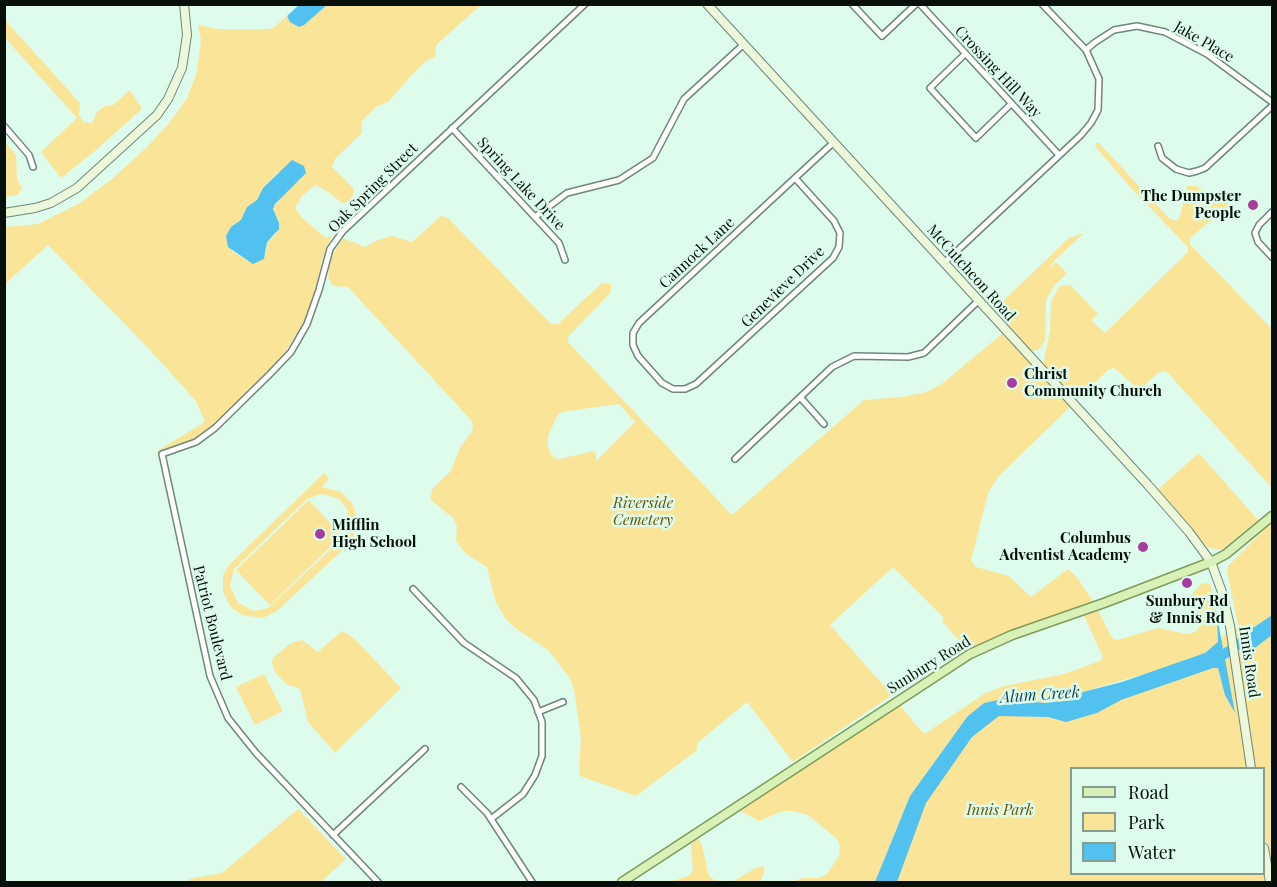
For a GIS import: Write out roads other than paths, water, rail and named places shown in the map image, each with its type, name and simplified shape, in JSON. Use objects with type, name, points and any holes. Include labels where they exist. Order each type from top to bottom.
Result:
[{"type":"main road","points":[[4,213],[28,210],[51,203],[77,188],[157,116],[168,99],[182,68],[187,35],[184,4]]},
{"type":"main road","name":"McCutcheon Road","points":[[707,4],[1148,485],[1189,532],[1211,562]]},
{"type":"main road","name":"Sunbury Road","points":[[622,882],[970,654],[1020,632],[1211,562],[1226,554],[1272,516]]},
{"type":"main road","name":"Innis Road","points":[[1211,562],[1225,602],[1251,767]]},
{"type":"main road","points":[[1265,858],[1270,882]]},
{"type":"street","name":"Oak Spring Street","points":[[162,454],[196,442],[215,428],[291,352],[307,324],[330,249],[343,231],[585,4]]},
{"type":"street","points":[[852,4],[882,36],[918,4]]},
{"type":"street","name":"Crossing Hill Way","points":[[918,4],[1059,155]]},
{"type":"street","points":[[944,263],[1059,155],[1091,123],[1098,110],[1099,79],[1086,50],[1042,4]]},
{"type":"street","name":"Jake Place","points":[[1086,50],[1114,30],[1137,26],[1164,32],[1207,54],[1272,104]]},
{"type":"street","points":[[535,217],[567,193],[619,180],[653,158],[684,99],[744,44]]},
{"type":"street","points":[[965,54],[930,88],[976,138],[1011,104]]},
{"type":"street","points":[[1158,146],[1162,158],[1176,169],[1189,173],[1197,171],[1205,168],[1272,104]]},
{"type":"street","points":[[4,126],[28,155],[33,167]]},
{"type":"street","name":"Spring Lake Drive","points":[[452,128],[559,243],[565,260]]},
{"type":"street","name":"Cannock Lane","points":[[673,389],[662,383],[638,356],[633,345],[633,333],[639,323],[834,142]]},
{"type":"street","name":"Genevieve Drive","points":[[673,389],[685,389],[696,384],[833,258],[839,246],[840,233],[834,221],[795,178]]},
{"type":"street","points":[[1272,212],[1259,225],[1255,233],[1258,242],[1272,257]]},
{"type":"street","points":[[735,459],[832,367],[854,356],[908,357],[924,353],[978,301]]},
{"type":"street","points":[[800,397],[824,424]]},
{"type":"street","name":"Patriot Boulevard","points":[[162,454],[210,676],[228,718],[256,753],[378,882]]},
{"type":"street","points":[[413,589],[464,643],[516,678],[534,700],[542,722],[542,756],[535,775],[523,794],[491,819]]},
{"type":"street","points":[[538,712],[563,702]]},
{"type":"street","points":[[333,835],[425,749]]},
{"type":"street","points":[[461,787],[491,819],[532,882]]},
{"type":"water","points":[[300,4],[327,5],[299,27],[290,22],[287,16]]},
{"type":"water","points":[[292,160],[304,166],[306,173],[275,204],[273,209],[279,229],[267,242],[264,259],[253,264],[228,247],[226,236],[231,227],[241,220],[247,207],[257,200],[263,188]]},
{"type":"water","points":[[1217,616],[1235,713],[1225,695],[1218,668],[1213,668],[1121,700],[1097,713],[1066,722],[1048,717],[999,716],[972,737],[926,803],[897,882],[875,882],[910,796],[967,717],[984,703],[1008,698],[1044,703],[1074,700],[1083,692],[1122,682],[1205,653],[1218,642]]},
{"type":"water","points":[[1272,616],[1272,635],[1243,657],[1240,636]]},
{"type":"waterway","name":"Alum Creek","points":[[1213,662],[1272,621]]},
{"type":"place","name":"The Dumpster People","points":[[1253,205]]},
{"type":"place","name":"Christ Community Church","points":[[1012,383]]},
{"type":"place","name":"Mifflin High School","points":[[320,534]]},
{"type":"place","name":"Columbus Adventist Academy","points":[[1143,547]]},
{"type":"place","name":"Sunbury Rd & Innis Rd","points":[[1187,583]]},
{"type":"park label","name":"Riverside Cemetery","points":[[643,512]]},
{"type":"park label","name":"Innis Park","points":[[1000,810]]}]
